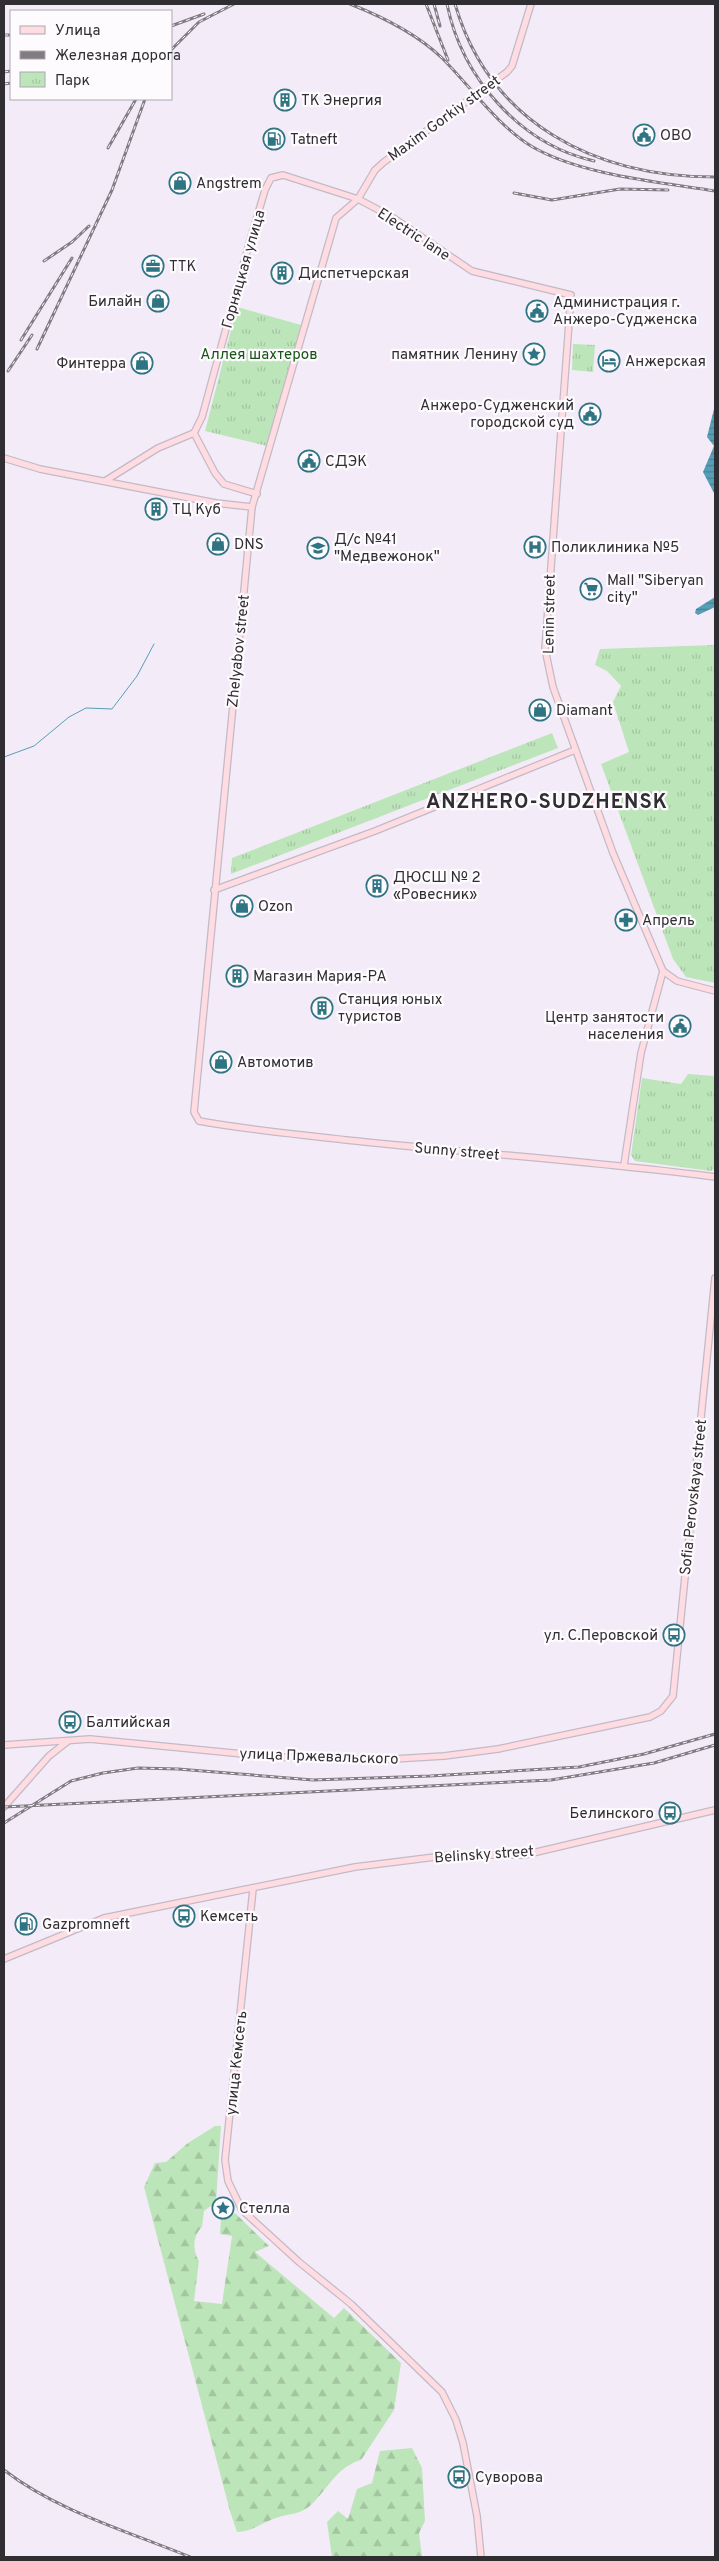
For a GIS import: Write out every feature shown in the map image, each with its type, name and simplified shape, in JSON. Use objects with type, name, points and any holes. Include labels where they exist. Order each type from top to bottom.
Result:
[{"type":"main road","name":"Maxim Gorkiy street","points":[[358,200],[376,170],[384,162],[507,72],[512,66],[530,4]]},
{"type":"main road","name":"Electric lane","points":[[265,190],[271,178],[283,175],[358,200],[392,217],[472,271],[570,295]]},
{"type":"main road","name":"Горняцкая улица","points":[[194,432],[202,417],[265,190]]},
{"type":"main road","name":"Zhelyabov street","points":[[199,1121],[194,1112],[194,1089],[252,507],[336,218],[358,200]]},
{"type":"main road","name":"Lenin street","points":[[570,295],[545,649],[553,687],[575,750],[625,884],[663,971]]},
{"type":"main road","points":[[105,482],[158,448],[194,432],[215,473],[224,484],[257,494]]},
{"type":"main road","points":[[4,458],[40,469],[105,482],[216,503],[252,507]]},
{"type":"main road","points":[[214,890],[374,831],[575,750]]},
{"type":"main road","points":[[624,1165],[637,1072],[663,971],[677,981],[715,990]]},
{"type":"main road","name":"Sunny street","points":[[199,1121],[236,1128],[427,1148],[624,1165],[715,1177]]},
{"type":"main road","name":"Sofia Perovskaya street","points":[[661,1711],[673,1696],[715,1278]]},
{"type":"main road","name":"улица Пржевальского","points":[[4,1745],[90,1739],[275,1757],[377,1760],[444,1756],[498,1749],[650,1717],[661,1711]]},
{"type":"main road","points":[[4,1808],[49,1756],[69,1741]]},
{"type":"main road","name":"Belinsky street","points":[[253,1889],[355,1867],[388,1862],[451,1855],[524,1855],[715,1810]]},
{"type":"main road","points":[[4,1959],[104,1918],[253,1889]]},
{"type":"main road","name":"улица Кемсеть","points":[[253,1889],[225,2160],[228,2181],[242,2210],[300,2262],[351,2304],[442,2392],[463,2443],[477,2516],[481,2557]]},
{"type":"green space","name":"Аллея шахтеров","points":[[237,307],[301,325],[267,446],[205,431]]},
{"type":"green space","points":[[573,344],[595,345],[593,372],[572,370]]},
{"type":"green space","points":[[715,645],[715,983],[686,977],[673,959],[601,764],[629,752],[613,702],[621,686],[607,671],[595,665],[600,649]]},
{"type":"green space","points":[[552,733],[558,748],[231,874],[232,858]]},
{"type":"green space","points":[[688,1074],[715,1076],[715,1168],[711,1171],[635,1161],[631,1155],[642,1078],[681,1084]]},
{"type":"green space","points":[[215,2126],[221,2126],[216,2202],[204,2211],[202,2227],[194,2243],[195,2253],[199,2261],[194,2301],[222,2304],[232,2236],[220,2234],[221,2218],[235,2213],[269,2246],[255,2252],[334,2318],[344,2308],[401,2363],[394,2410],[361,2460],[340,2472],[312,2504],[303,2511],[278,2517],[247,2531],[237,2532],[144,2187],[155,2163],[166,2162],[188,2143]]},
{"type":"green space","points":[[412,2448],[422,2468],[425,2521],[419,2533],[422,2557],[332,2557],[327,2522],[338,2511],[348,2519],[357,2489],[372,2483],[380,2451]]},
{"type":"water","points":[[715,405],[715,495],[703,472],[714,446],[707,437]]},
{"type":"water","points":[[715,597],[715,607],[698,615],[695,613],[696,609]]},
{"type":"waterway","points":[[4,757],[34,746],[69,717],[86,708],[112,709],[137,676],[154,644]]},
{"type":"railway","points":[[172,49],[199,22],[234,4]]},
{"type":"railway","points":[[350,4],[399,26],[432,49],[507,128],[531,146],[551,156],[596,171],[715,191]]},
{"type":"railway","points":[[426,4],[448,60]]},
{"type":"railway","points":[[434,4],[440,26]]},
{"type":"railway","points":[[447,4],[455,31],[466,57],[481,82],[498,104],[542,140],[567,152],[594,161]]},
{"type":"railway","points":[[455,4],[471,46],[494,82],[521,111],[554,136],[590,154],[629,167],[671,174],[715,177]]},
{"type":"railway","points":[[172,26],[204,14]]},
{"type":"railway","points":[[4,35],[10,35]]},
{"type":"railway","points":[[4,72],[10,71]]},
{"type":"railway","points":[[4,84],[10,83]]},
{"type":"railway","points":[[108,148],[135,100]]},
{"type":"railway","points":[[37,349],[112,190],[145,100]]},
{"type":"railway","points":[[514,193],[552,200],[620,189],[668,190]]},
{"type":"railway","points":[[44,261],[72,242],[89,226]]},
{"type":"railway","points":[[21,340],[72,258]]},
{"type":"railway","points":[[8,371],[32,335]]},
{"type":"railway","points":[[4,1823],[71,1781],[103,1773],[138,1768],[178,1769],[313,1780],[430,1776],[579,1767],[644,1754],[715,1734]]},
{"type":"railway","points":[[4,1807],[551,1780],[654,1763],[715,1745]]},
{"type":"railway","points":[[4,2470],[70,2509],[190,2557]]},
{"type":"place","name":"ТК Энергия","points":[[285,100]]},
{"type":"place","name":"ОВО","points":[[644,135]]},
{"type":"place","name":"Tatneft","points":[[274,139]]},
{"type":"place","name":"Angstrem","points":[[180,183]]},
{"type":"place","name":"ТТК","points":[[153,266]]},
{"type":"place","name":"Диспетчерская","points":[[282,273]]},
{"type":"place","name":"Билайн","points":[[158,301]]},
{"type":"place","name":"Администрация г. Анжеро-Судженска","points":[[537,311]]},
{"type":"place","name":"памятник Ленину","points":[[534,354]]},
{"type":"place","name":"Анжерская","points":[[609,361]]},
{"type":"place","name":"Финтерра","points":[[142,363]]},
{"type":"place","name":"Анжеро-Судженский городской суд","points":[[590,414]]},
{"type":"place","name":"СДЭК","points":[[309,461]]},
{"type":"place","name":"ТЦ Куб","points":[[156,509]]},
{"type":"place","name":"DNS","points":[[218,544]]},
{"type":"place","name":"Поликлиника №5","points":[[535,547]]},
{"type":"place","name":"Д/с №41 \"Медвежонок\"","points":[[318,548]]},
{"type":"place","name":"Mall \"Siberyan city\"","points":[[591,589]]},
{"type":"place","name":"Diamant","points":[[540,710]]},
{"type":"place","name":"ДЮСШ № 2 «Ровесник»","points":[[377,886]]},
{"type":"place","name":"Ozon","points":[[242,906]]},
{"type":"place","name":"Апрель","points":[[626,920]]},
{"type":"place","name":"Магазин Мария-РА","points":[[237,976]]},
{"type":"place","name":"Станция юных туристов","points":[[322,1008]]},
{"type":"place","name":"Центр занятости населения","points":[[680,1026]]},
{"type":"place","name":"Автомотив","points":[[221,1062]]},
{"type":"place","name":"ул. С.Перовской","points":[[674,1635]]},
{"type":"place","name":"Балтийская","points":[[70,1722]]},
{"type":"place","name":"Белинского","points":[[670,1813]]},
{"type":"place","name":"Кемсеть","points":[[184,1916]]},
{"type":"place","name":"Gazpromneft","points":[[26,1924]]},
{"type":"place","name":"Стелла","points":[[223,2208]]},
{"type":"place","name":"Суворова","points":[[459,2477]]},
{"type":"district","name":"ANZHERO-SUDZHENSK","points":[[547,801]]}]
